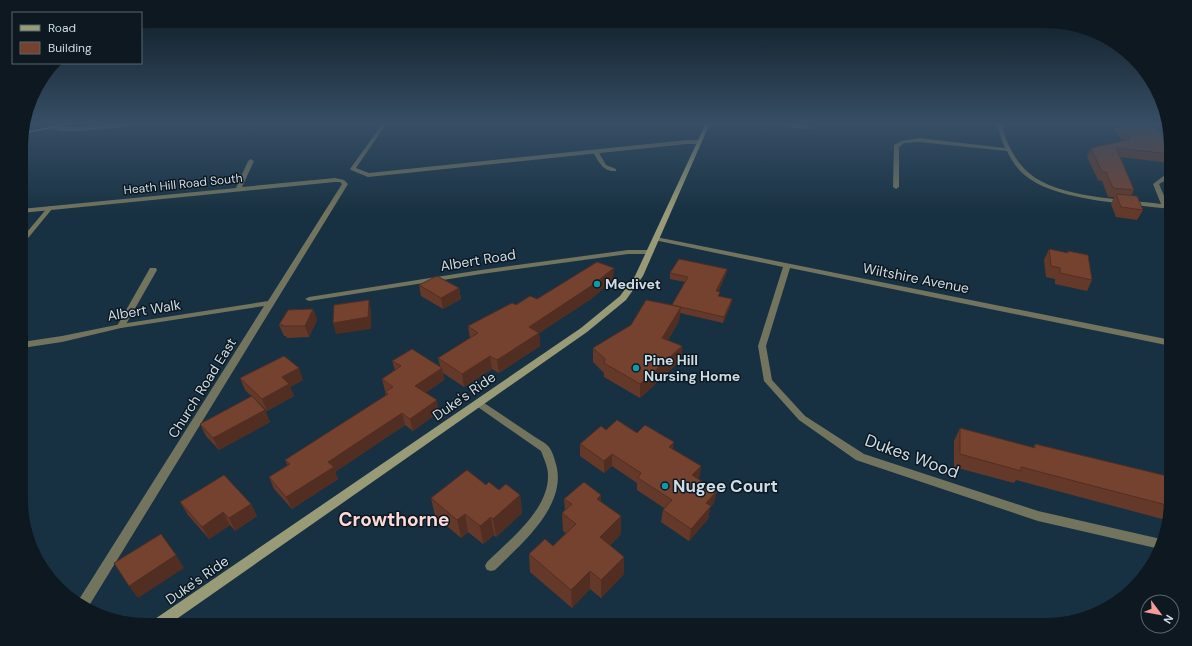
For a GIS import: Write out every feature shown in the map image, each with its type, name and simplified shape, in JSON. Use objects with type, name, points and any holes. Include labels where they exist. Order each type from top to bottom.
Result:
[{"type":"main road","name":"Duke's Ride","points":[[167,618],[584,330],[609,311],[632,287],[651,252],[694,153]]},
{"type":"street","points":[[364,153],[353,169],[368,175],[580,153]]},
{"type":"street","points":[[597,153],[604,166],[614,170]]},
{"type":"street","points":[[896,153],[896,188]]},
{"type":"street","points":[[1011,153],[1022,170],[1033,179],[1059,190],[1164,206]]},
{"type":"street","points":[[238,190],[251,161]]},
{"type":"street","points":[[1164,178],[1156,184],[1164,199]]},
{"type":"street","name":"Heath Hill Road South","points":[[28,210],[334,180],[342,181],[345,184]]},
{"type":"street","name":"Church Road East","points":[[85,601],[345,184]]},
{"type":"street","points":[[28,235],[50,208]]},
{"type":"street","name":"Wiltshire Avenue","points":[[656,239],[1164,342]]},
{"type":"street","name":"Albert Road","points":[[309,299],[481,272],[628,252],[651,252]]},
{"type":"street","name":"Dukes Wood","points":[[787,265],[762,346],[768,381],[802,418],[860,457],[1038,516],[1156,543]]},
{"type":"street","points":[[121,326],[154,270]]},
{"type":"street","name":"Albert Walk","points":[[28,344],[62,339],[121,326],[271,303]]},
{"type":"street","points":[[478,403],[545,449],[553,478],[549,499],[538,519],[491,566]]},
{"type":"building","points":[[1093,153],[1118,153],[1134,190],[1113,188],[1106,172],[1102,172]]},
{"type":"building","points":[[1116,194],[1137,196],[1143,210],[1121,207]]},
{"type":"building","points":[[1049,249],[1088,255],[1092,280],[1060,273],[1060,268],[1051,266]]},
{"type":"building","name":"Pine Hill Nursing Home","points":[[679,259],[727,269],[716,291],[720,292],[718,296],[732,299],[724,317],[672,305],[688,277],[670,273]]},
{"type":"building","points":[[597,262],[614,268],[591,286],[529,327],[539,333],[497,360],[490,356],[462,374],[438,358],[478,333],[468,326],[512,303],[516,305],[530,296],[537,299]]},
{"type":"building","points":[[437,276],[459,288],[441,298],[419,285]]},
{"type":"building","points":[[369,300],[368,317],[333,323],[334,305]]},
{"type":"building","points":[[646,300],[681,307],[662,338],[682,346],[640,384],[604,363],[605,359],[593,348],[631,325]]},
{"type":"building","points":[[313,309],[305,326],[279,325],[288,310]]},
{"type":"building","points":[[412,349],[442,368],[415,386],[437,400],[410,419],[402,413],[328,462],[334,467],[286,497],[269,477],[290,464],[285,460],[388,394],[385,392],[393,387],[382,379],[401,366],[392,361]]},
{"type":"building","points":[[284,356],[299,368],[282,377],[289,384],[262,399],[240,378]]},
{"type":"building","points":[[252,396],[265,410],[213,438],[200,424]]},
{"type":"building","name":"Nugee Court","points":[[617,420],[637,433],[645,425],[674,442],[669,447],[701,466],[692,475],[717,491],[706,503],[711,506],[691,529],[663,510],[672,500],[638,478],[641,473],[612,454],[604,461],[580,444],[601,426],[606,430]]},
{"type":"building","points":[[960,428],[1035,448],[1035,444],[1164,475],[1164,504],[1021,467],[1021,471],[960,454]]},
{"type":"building","points":[[467,470],[486,485],[489,482],[499,490],[506,484],[520,495],[493,519],[491,517],[480,526],[465,514],[457,520],[431,498]]},
{"type":"building","points":[[224,475],[251,504],[229,518],[223,512],[202,527],[180,502]]},
{"type":"building","points":[[584,482],[601,495],[597,499],[621,516],[600,537],[624,557],[601,580],[590,571],[571,590],[529,554],[545,539],[553,546],[576,524],[562,513],[572,504],[564,499]]},
{"type":"building","points":[[161,534],[176,555],[129,586],[114,563]]},
{"type":"place","name":"Medivet","points":[[597,284]]},
{"type":"place","name":"Pine Hill Nursing Home","points":[[636,368]]},
{"type":"place","name":"Nugee Court","points":[[665,486]]},
{"type":"district","name":"Crowthorne","points":[[394,519]]}]
